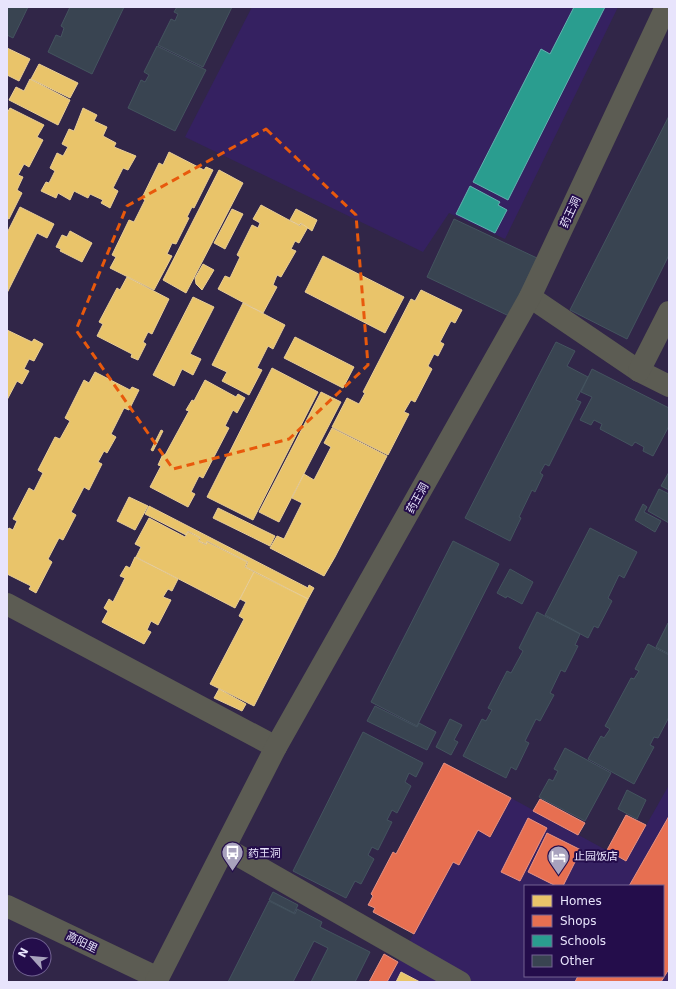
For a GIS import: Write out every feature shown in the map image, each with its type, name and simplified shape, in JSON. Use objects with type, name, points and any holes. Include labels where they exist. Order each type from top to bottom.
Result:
[{"type":"street","name":"药王洞","points":[[157,980],[276,747],[530,297],[666,7]]},
{"type":"street","points":[[530,297],[639,371],[669,386]]},
{"type":"street","points":[[639,371],[669,312]]},
{"type":"street","points":[[7,604],[276,747]]},
{"type":"street","points":[[225,848],[460,982]]},
{"type":"street","name":"高阳里","points":[[7,906],[157,980]]},
{"type":"highlighted area","points":[[266,129],[356,215],[368,365],[289,439],[173,469],[76,330],[127,206]]},
{"type":"shaded area","points":[[252,7],[618,7],[505,239],[449,213],[423,252],[185,137]]},
{"type":"shaded area","name":"止园饭店","points":[[669,785],[669,982],[387,982],[453,862],[459,865],[478,830],[491,837],[511,798],[626,861]]},
{"type":"building: Homes","points":[[7,48],[30,59],[19,81],[7,75]]},
{"type":"building: Homes","points":[[39,64],[78,83],[70,98],[31,79]]},
{"type":"building: Homes","points":[[30,79],[70,100],[58,125],[9,100],[16,87],[24,91]]},
{"type":"building: Homes","points":[[10,108],[44,125],[37,137],[43,140],[29,167],[24,164],[18,175],[23,177],[17,190],[22,193],[9,219],[7,218],[7,113]]},
{"type":"building: Homes","points":[[83,108],[97,115],[94,121],[107,127],[103,136],[116,143],[114,147],[136,156],[128,170],[123,168],[113,188],[118,191],[110,208],[101,203],[103,200],[90,194],[88,198],[74,191],[70,200],[58,193],[56,198],[41,191],[46,182],[49,183],[55,171],[50,168],[57,153],[63,156],[68,147],[62,144],[69,129],[74,131]]},
{"type":"building: Homes","points":[[169,152],[204,170],[206,167],[213,170],[194,208],[192,207],[187,217],[189,218],[176,244],[172,243],[167,254],[172,256],[154,290],[110,268],[116,257],[112,255],[129,220],[134,222],[145,200],[142,198],[159,163],[163,165]]},
{"type":"building: Homes","points":[[219,170],[243,183],[186,293],[163,280]]},
{"type":"building: Homes","points":[[261,205],[300,226],[301,224],[308,227],[299,243],[295,241],[291,249],[296,251],[281,277],[277,275],[273,285],[277,287],[263,313],[218,289],[225,276],[230,278],[240,257],[237,255],[252,225],[258,228],[260,223],[253,219]]},
{"type":"building: Homes","points":[[20,207],[54,224],[47,238],[37,233],[7,293],[7,233]]},
{"type":"building: Homes","points":[[232,209],[243,214],[225,249],[214,243]]},
{"type":"building: Homes","points":[[296,209],[317,220],[312,231],[301,223],[299,225],[290,220]]},
{"type":"building: Homes","points":[[70,231],[92,243],[82,262],[60,251],[61,249],[56,247],[62,235],[67,237]]},
{"type":"building: Homes","points":[[323,256],[404,297],[385,333],[305,292]]},
{"type":"building: Homes","points":[[203,264],[214,270],[202,290],[196,284],[195,278]]},
{"type":"building: Homes","points":[[127,277],[169,299],[152,334],[148,332],[143,342],[146,344],[138,360],[131,357],[132,354],[97,336],[103,324],[99,322],[117,288],[120,290]]},
{"type":"building: Homes","points":[[421,290],[462,310],[455,323],[451,321],[440,342],[444,344],[438,356],[434,354],[428,366],[432,369],[415,402],[411,400],[404,412],[409,414],[388,455],[332,427],[347,398],[359,404],[365,393],[363,392],[411,299],[415,301]]},
{"type":"building: Homes","points":[[193,297],[214,307],[190,354],[201,359],[193,375],[182,369],[174,386],[153,375]]},
{"type":"building: Homes","points":[[243,303],[285,325],[273,349],[268,346],[257,368],[262,370],[249,395],[222,381],[227,372],[212,365]]},
{"type":"building: Homes","points":[[7,330],[32,342],[34,339],[43,344],[34,361],[29,359],[24,369],[29,371],[22,384],[17,381],[7,400]]},
{"type":"building: Homes","points":[[295,337],[354,367],[343,388],[284,358]]},
{"type":"building: Homes","points":[[272,368],[318,392],[253,520],[207,497]]},
{"type":"building: Homes","points":[[95,372],[130,390],[132,387],[139,390],[129,410],[124,408],[111,434],[116,437],[107,453],[104,451],[98,462],[102,464],[89,490],[84,487],[71,512],[76,515],[63,540],[59,538],[48,559],[52,562],[36,593],[29,589],[31,586],[7,574],[7,531],[9,528],[13,530],[17,521],[13,519],[29,488],[34,491],[43,473],[38,470],[55,437],[60,439],[70,421],[65,418],[84,380],[89,383]]},
{"type":"building: Homes","points":[[205,380],[236,397],[238,394],[245,398],[237,413],[233,410],[225,426],[229,428],[203,478],[199,476],[191,492],[195,494],[188,507],[150,487],[161,466],[158,465],[163,454],[165,455],[189,411],[186,410],[192,400],[194,401]]},
{"type":"building: Homes","points":[[321,392],[341,402],[279,522],[259,512]]},
{"type":"building: Homes","points":[[332,428],[387,456],[324,576],[270,548],[277,536],[284,539],[302,503],[292,498],[304,474],[314,480],[331,447],[324,443]]},
{"type":"building: Homes","points":[[161,430],[163,431],[153,451],[151,450]]},
{"type":"building: Homes","points":[[129,497],[148,506],[135,530],[117,521]]},
{"type":"building: Homes","points":[[149,506],[308,588],[309,585],[314,588],[308,599],[246,567],[248,562],[207,541],[206,544],[199,541],[201,538],[188,531],[186,535],[145,514]]},
{"type":"building: Homes","points":[[218,508],[275,536],[270,546],[213,518]]},
{"type":"building: Homes","points":[[149,518],[185,537],[188,532],[200,538],[198,541],[206,545],[207,542],[247,562],[245,567],[254,572],[235,608],[136,557],[141,547],[135,544]]},
{"type":"building: Homes","points":[[135,557],[178,579],[172,591],[168,589],[163,597],[171,600],[158,625],[151,621],[147,630],[151,632],[144,644],[102,622],[108,611],[104,608],[109,599],[113,602],[125,578],[120,576],[126,566],[130,568]]},
{"type":"building: Homes","points":[[254,572],[308,599],[254,706],[210,684],[244,619],[239,616],[246,602],[240,599]]},
{"type":"building: Homes","points":[[219,689],[246,704],[242,711],[214,698]]},
{"type":"building: Homes","points":[[401,972],[420,982],[396,982]]},
{"type":"building: Shops","points":[[444,763],[511,798],[490,837],[478,830],[459,865],[453,862],[414,934],[373,912],[375,908],[368,905],[373,896],[371,894],[393,852],[396,854]]},
{"type":"building: Shops","points":[[540,799],[585,823],[578,835],[533,811]]},
{"type":"building: Shops","points":[[626,815],[646,825],[626,861],[607,850]]},
{"type":"building: Shops","points":[[669,816],[669,969],[661,982],[575,982],[578,977],[664,977],[664,885],[630,885]]},
{"type":"building: Shops","points":[[528,818],[547,828],[520,881],[501,872]]},
{"type":"building: Shops","points":[[547,833],[581,850],[564,885],[554,885],[528,872]]},
{"type":"building: Shops","points":[[384,954],[398,962],[387,982],[369,982]]},
{"type":"building: Schools","points":[[574,7],[605,7],[508,200],[473,182],[541,49],[550,54]]},
{"type":"building: Schools","points":[[470,186],[500,202],[498,205],[507,210],[495,233],[456,214]]},
{"type":"building: Other","points":[[7,7],[28,7],[13,38],[7,35]]},
{"type":"building: Other","points":[[70,7],[124,7],[92,74],[48,52],[56,35],[61,37],[64,28],[61,26]]},
{"type":"building: Other","points":[[177,7],[232,7],[203,67],[158,45],[171,19],[175,21],[178,14],[174,12]]},
{"type":"building: Other","points":[[157,46],[206,70],[175,131],[128,108],[141,80],[145,82],[149,75],[144,72]]},
{"type":"building: Other","points":[[669,116],[669,255],[627,339],[570,310]]},
{"type":"building: Other","points":[[454,219],[537,258],[509,316],[427,277]]},
{"type":"building: Other","points":[[556,342],[575,351],[567,366],[588,377],[576,400],[581,402],[549,466],[545,464],[540,473],[543,475],[535,492],[532,490],[519,517],[521,518],[510,541],[465,518]]},
{"type":"building: Other","points":[[592,369],[669,408],[669,426],[653,456],[643,451],[644,447],[635,442],[632,446],[600,429],[602,424],[594,420],[591,425],[580,420],[592,397],[581,392]]},
{"type":"building: Other","points":[[669,472],[669,490],[661,486]]},
{"type":"building: Other","points":[[659,489],[669,494],[669,523],[648,511]]},
{"type":"building: Other","points":[[643,504],[647,507],[644,512],[661,521],[655,532],[635,520]]},
{"type":"building: Other","points":[[590,528],[637,552],[624,578],[619,575],[608,598],[612,601],[598,628],[594,626],[588,638],[545,615]]},
{"type":"building: Other","points":[[453,541],[499,564],[417,726],[371,702]]},
{"type":"building: Other","points":[[510,569],[533,582],[522,604],[507,596],[506,598],[497,593]]},
{"type":"building: Other","points":[[537,612],[580,634],[575,645],[578,646],[565,672],[561,670],[550,693],[554,695],[540,721],[536,719],[525,741],[529,743],[516,770],[511,767],[506,778],[463,756],[482,719],[486,721],[492,710],[488,708],[507,671],[511,673],[523,651],[519,648]]},
{"type":"building: Other","points":[[668,623],[669,624],[669,654],[656,647]]},
{"type":"building: Other","points":[[648,644],[669,655],[669,717],[658,738],[654,737],[650,745],[654,747],[634,784],[588,759],[601,736],[604,738],[610,729],[605,726],[631,678],[634,679],[639,671],[635,669]]},
{"type":"building: Other","points":[[375,706],[417,727],[419,723],[436,732],[427,750],[367,721]]},
{"type":"building: Other","points":[[450,719],[462,725],[454,740],[458,742],[451,755],[436,747]]},
{"type":"building: Other","points":[[363,732],[423,763],[416,777],[409,773],[405,782],[411,786],[397,813],[392,810],[387,820],[392,822],[378,850],[372,847],[368,855],[374,859],[361,884],[355,881],[346,898],[293,871]]},
{"type":"building: Other","points":[[565,748],[611,773],[585,821],[539,797],[549,779],[553,781],[558,771],[554,769]]},
{"type":"building: Other","points":[[627,790],[646,800],[637,819],[618,809]]},
{"type":"building: Other","points":[[273,892],[298,905],[294,913],[269,900]]},
{"type":"building: Other","points":[[269,901],[295,914],[297,909],[322,922],[320,927],[370,952],[355,982],[311,982],[328,948],[314,941],[293,982],[228,982]]},
{"type":"place","name":"药王洞","points":[[233,872]]},
{"type":"place","name":"止园饭店","points":[[558,876]]}]
